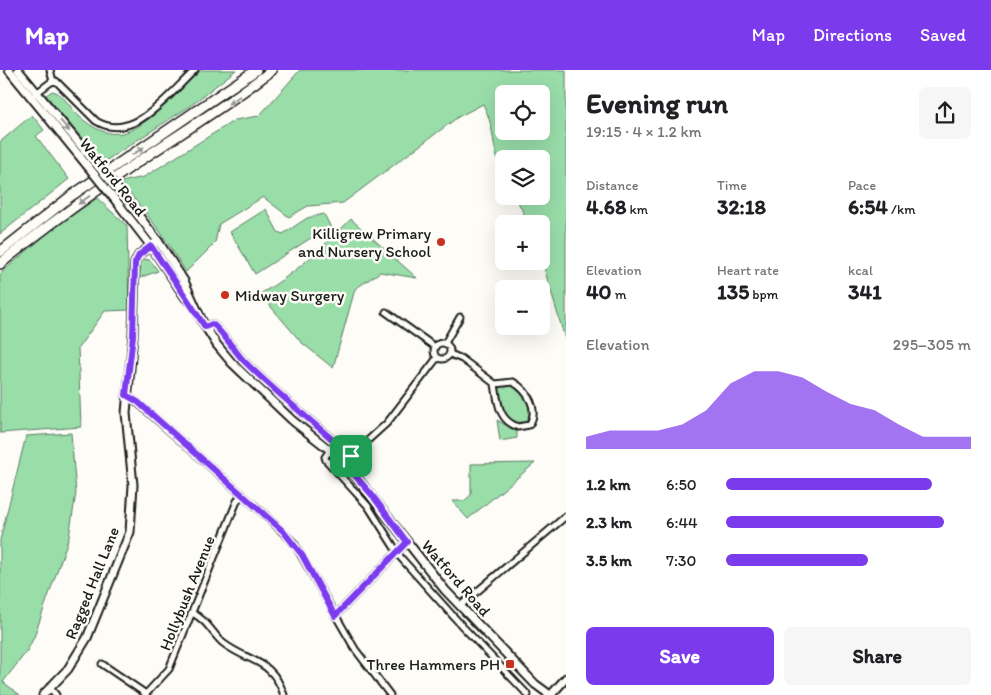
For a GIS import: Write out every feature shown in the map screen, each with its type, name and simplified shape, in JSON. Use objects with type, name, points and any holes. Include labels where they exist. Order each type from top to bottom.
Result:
[{"type":"highway","points":[[0,252],[71,196],[256,70]]},
{"type":"highway","points":[[0,264],[47,226],[122,173],[207,119],[272,70]]},
{"type":"main road","name":"Watford Road","points":[[9,70],[34,95],[125,198],[158,242],[191,293],[193,304],[205,327],[232,363],[293,421],[344,463],[372,495],[407,542],[460,606],[535,684],[550,695]]},
{"type":"main road","name":"Watford Road","points":[[18,70],[34,95],[86,164],[151,246],[185,297],[193,304]]},
{"type":"main road","name":"Ragged Hall Lane","points":[[43,695],[68,669],[86,638],[106,586],[127,542],[134,498],[126,395],[133,336],[135,263],[139,255],[158,242]]},
{"type":"main road","points":[[550,695],[566,678]]},
{"type":"street","points":[[50,70],[53,81]]},
{"type":"street","points":[[53,81],[61,84],[96,121],[103,126],[118,128],[137,122],[195,70]]},
{"type":"street","points":[[34,95],[53,81]]},
{"type":"street","points":[[386,312],[435,347]]},
{"type":"street","points":[[445,344],[460,317]]},
{"type":"street","points":[[205,327],[212,324],[216,325],[226,342],[249,366],[351,456]]},
{"type":"street","points":[[437,358],[434,351],[435,347],[440,343],[449,347],[450,354]]},
{"type":"street","points":[[437,358],[444,359],[450,354]]},
{"type":"street","points":[[450,354],[462,359],[495,384],[513,382],[528,393],[532,412],[529,425],[523,428],[518,427],[503,417],[499,410],[495,384]]},
{"type":"street","points":[[344,463],[393,416],[437,358]]},
{"type":"street","points":[[126,395],[138,402],[294,543],[335,616],[368,668],[390,695]]},
{"type":"street","name":"Watford Road","points":[[330,450],[326,458],[368,506],[398,551],[463,628],[528,695]]},
{"type":"street","name":"Hollybush Avenue","points":[[146,694],[170,668],[242,494]]},
{"type":"street","points":[[460,606],[566,516]]},
{"type":"street","points":[[335,616],[407,542]]},
{"type":"street","points":[[192,613],[203,620],[215,635],[229,647],[259,661],[272,672],[284,695]]},
{"type":"street","points":[[102,664],[146,694]]},
{"type":"street","points":[[50,688],[56,695]]},
{"type":"green space","points":[[201,70],[236,70],[190,106],[102,163],[46,95],[52,91],[60,94],[80,117],[94,127],[106,132],[117,133],[128,131],[149,119]]},
{"type":"green space","points":[[300,70],[566,70],[566,342],[550,288],[550,280],[548,280],[545,270],[550,270],[550,215],[524,215],[520,205],[550,205],[550,150],[496,150],[490,123],[483,104],[458,117],[343,203],[308,206],[289,217],[263,197],[219,224],[215,243],[186,272],[161,233],[121,182],[144,177],[235,120],[259,116]]},
{"type":"green space","points":[[32,115],[44,130],[36,136],[69,179],[0,234],[0,142]]},
{"type":"green space","points":[[97,198],[127,226],[129,310],[105,311],[78,348],[81,427],[0,433],[0,274],[51,230]]},
{"type":"green space","points":[[266,209],[278,232],[283,234],[307,218],[324,214],[331,228],[314,236],[255,274],[230,232]]},
{"type":"green space","points":[[351,219],[417,278],[380,272],[355,289],[333,368],[301,342],[260,294],[297,269]]},
{"type":"green space","points":[[141,259],[150,260],[158,271],[139,278]]},
{"type":"green space","points":[[511,384],[520,389],[528,401],[530,415],[524,424],[509,419],[501,408],[499,387],[500,385]]},
{"type":"green space","points":[[497,420],[517,432],[517,438],[500,441]]},
{"type":"green space","points":[[71,433],[76,493],[69,537],[34,637],[27,651],[3,682],[20,695],[0,695],[0,540],[26,436]]},
{"type":"green space","points":[[535,463],[468,519],[452,501],[464,501],[471,495],[471,464]]},
{"type":"place","name":"Killigrew Primary and Nursery School","points":[[441,242]]},
{"type":"place","name":"Midway Surgery","points":[[225,295]]},
{"type":"place","name":"Three Hammers PH","points":[[510,664]]},
{"type":"route","points":[[151,246],[185,297],[193,304],[205,327],[212,324],[216,325],[226,342],[242,359],[351,456],[344,463],[372,495],[407,542],[335,616],[302,555],[283,531],[138,402],[126,395],[132,356],[135,263],[139,255],[151,246]]}]
